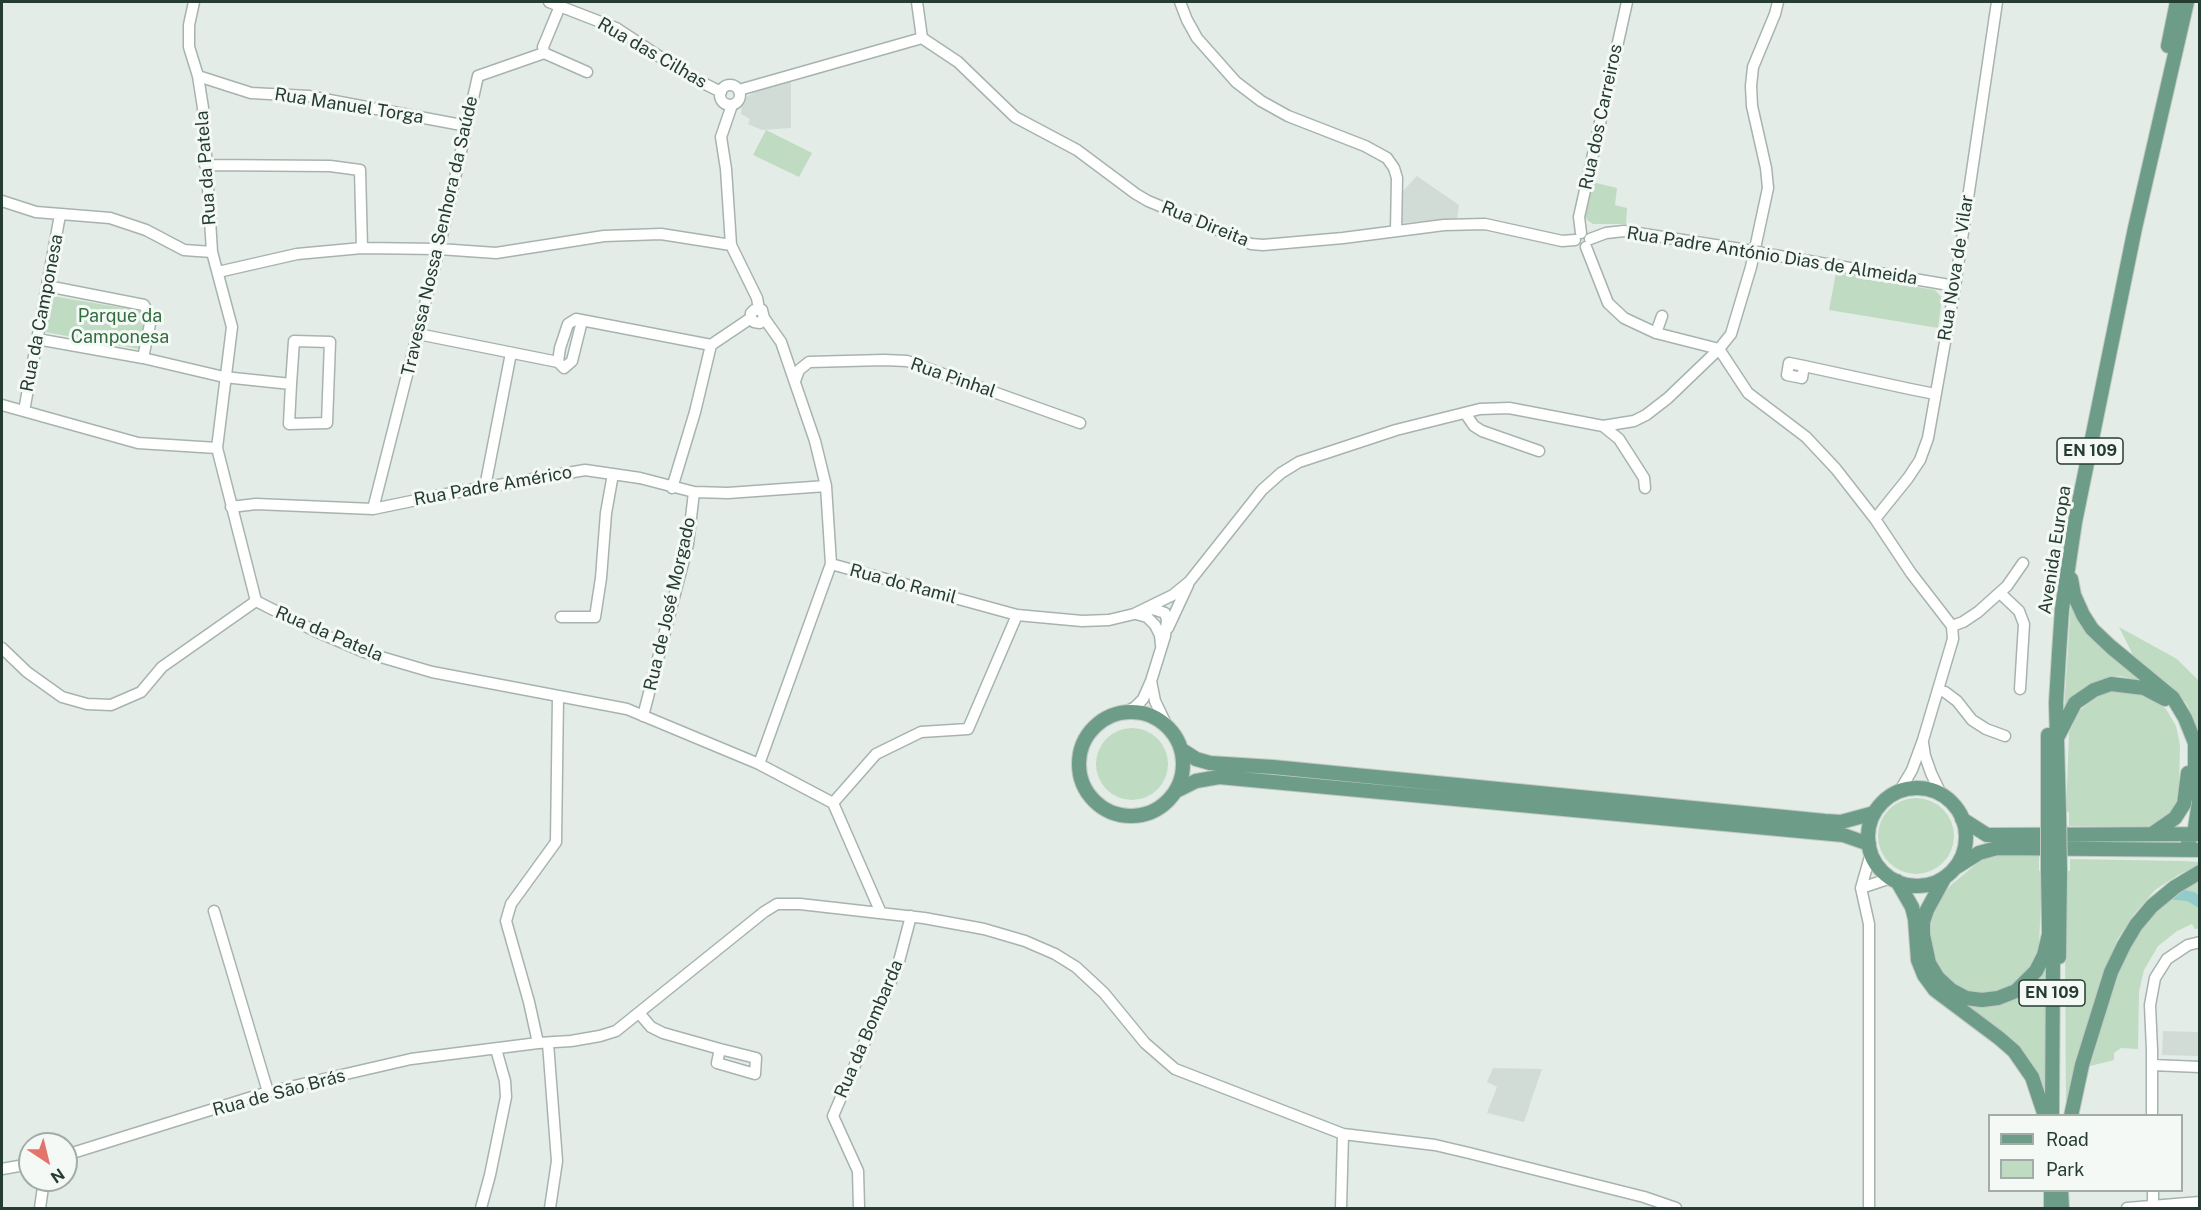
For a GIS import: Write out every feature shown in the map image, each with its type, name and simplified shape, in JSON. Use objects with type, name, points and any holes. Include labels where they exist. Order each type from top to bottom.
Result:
[{"type":"main road","points":[[2171,2],[2173,19]]},
{"type":"main road","name":"Avenida Europa","points":[[2060,1114],[2051,657],[2055,609],[2065,536],[2099,363],[2177,2]]},
{"type":"main road","name":"Avenida Europa","points":[[2053,812],[2056,703],[2062,609],[2075,522],[2135,228],[2187,2]]},
{"type":"main road","points":[[2083,485],[2070,577],[2074,595],[2092,629],[2173,698],[2185,718],[2195,744],[2195,789],[2199,802],[2197,834],[2187,842],[2163,849]]},
{"type":"main road","points":[[2056,740],[2075,704],[2094,690],[2111,684],[2144,688],[2166,700],[2178,717],[2186,741],[2188,770],[2184,804],[2175,818],[2152,834]]},
{"type":"main road","points":[[1126,712],[1142,712],[1155,717],[1167,726],[1176,737],[1182,750],[1183,764],[1176,790],[1167,801],[1156,809],[1129,816],[1101,806],[1090,796],[1082,782],[1079,766],[1081,751],[1087,736],[1097,724],[1111,716],[1126,712]]},
{"type":"main road","points":[[1182,750],[1196,759],[1210,763],[1273,767],[1825,821],[1841,822],[1874,813]]},
{"type":"main road","points":[[1176,790],[1196,781],[1219,777],[1843,835],[1870,848]]},
{"type":"main road","points":[[2044,1114],[2032,1077],[2014,1051],[1935,990],[1924,975],[1918,960],[1912,907],[1894,880],[1876,863],[1870,848],[1870,823],[1874,813],[1889,797],[1899,792],[1920,788],[1941,794],[1950,801],[1962,819],[1965,829],[1964,851],[1927,910],[1923,922],[1923,935],[1929,963],[1938,978],[1951,990],[1966,998],[1982,1000],[1998,998],[2016,991],[2036,971],[2044,955],[2049,934]]},
{"type":"main road","points":[[1962,819],[1987,835],[2197,834]]},
{"type":"main road","points":[[1894,880],[1913,885],[1924,885],[1949,873],[1979,853],[1997,848],[2199,850]]},
{"type":"main road","name":"Avenida Europa","points":[[2052,1114],[2053,960],[2049,934],[2054,871]]},
{"type":"main road","points":[[2071,1114],[2082,1065],[2111,972],[2124,945],[2136,925],[2152,906],[2175,886],[2199,872]]},
{"type":"main road","points":[[2051,1199],[2062,1209]]},
{"type":"street","name":"Rua da Patela","points":[[194,2],[189,25],[189,47],[198,76],[202,108],[212,252],[232,327],[217,448],[256,601],[364,652],[432,672],[627,709],[759,764],[833,803]]},
{"type":"street","name":"Rua das Cilhas","points":[[549,2],[616,28],[689,76],[721,92]]},
{"type":"street","points":[[732,105],[724,103],[721,99],[721,92],[728,85],[739,90],[922,38],[917,2]]},
{"type":"street","points":[[1180,2],[1197,39],[1236,82],[1261,101],[1288,116],[1365,146],[1387,158],[1397,178],[1396,231]]},
{"type":"street","name":"Rua dos Carreiros","points":[[1583,239],[1579,217],[1627,2]]},
{"type":"street","points":[[1126,712],[1143,699],[1163,641],[1190,582],[1253,500],[1281,473],[1299,462],[1320,454],[1396,430],[1486,408],[1509,408],[1603,426],[1634,421],[1658,408],[1719,349],[1731,334],[1765,208],[1768,188],[1766,168],[1752,106],[1751,86],[1753,67],[1778,2]]},
{"type":"street","name":"Rua Nova de Vilar","points":[[1875,519],[1920,460],[1928,438],[1955,286],[1997,2]]},
{"type":"street","points":[[560,6],[543,47],[544,53],[587,72]]},
{"type":"street","name":"Rua Direita","points":[[922,38],[958,62],[1015,117],[1077,150],[1148,201],[1257,245],[1444,225],[1485,224],[1562,241],[1583,239]]},
{"type":"street","name":"Travessa Nossa Senhora da Saúde","points":[[374,509],[439,249],[478,76],[544,53]]},
{"type":"street","name":"Rua Manuel Torga","points":[[198,76],[251,93],[308,96],[466,126]]},
{"type":"street","points":[[218,272],[297,254],[362,248],[439,249],[495,253],[604,236],[661,234],[731,245],[726,169],[721,137],[732,105],[739,100],[739,90]]},
{"type":"street","points":[[206,165],[330,166],[360,170],[362,248]]},
{"type":"street","points":[[2,201],[36,212],[110,219],[147,230],[184,250],[212,252]]},
{"type":"street","name":"Rua da Camponesa","points":[[24,411],[60,215]]},
{"type":"street","name":"Rua Padre António Dias de Almeida","points":[[1583,239],[1624,231],[1955,286]]},
{"type":"street","points":[[1583,239],[1608,303],[1624,318],[1656,333],[1719,349],[1748,393],[1806,436],[1836,469],[1952,626],[1953,639],[1923,740],[1912,770],[1899,792]]},
{"type":"street","name":"Rua do Ramil","points":[[731,245],[758,298],[762,313],[781,342],[815,441],[826,486],[831,564],[1017,615],[1082,621],[1109,620],[1134,614],[1173,595],[1190,582]]},
{"type":"street","points":[[47,286],[144,305],[151,319],[143,358]]},
{"type":"street","points":[[672,488],[695,412],[711,345],[751,318],[756,322],[763,321],[762,313]]},
{"type":"street","points":[[1656,333],[1662,316]]},
{"type":"street","points":[[418,334],[558,362],[568,324],[576,319],[711,345]]},
{"type":"street","points":[[37,339],[143,358],[224,377],[291,384]]},
{"type":"street","points":[[294,341],[330,342],[327,423],[289,424],[291,384],[294,341]]},
{"type":"street","points":[[485,487],[511,353]]},
{"type":"street","name":"Rua Pinhal","points":[[795,381],[799,370],[809,362],[907,361],[1080,423]]},
{"type":"street","points":[[1804,366],[1935,394]]},
{"type":"street","points":[[2,405],[138,443],[217,448]]},
{"type":"street","points":[[1465,413],[1474,426],[1482,431],[1539,451]]},
{"type":"street","points":[[1603,426],[1619,439],[1644,478],[1646,488]]},
{"type":"street","name":"Rua Padre Américo","points":[[231,507],[256,504],[374,509],[585,470],[640,478],[694,492],[728,493],[826,486]]},
{"type":"street","points":[[561,617],[595,617],[601,578],[606,513],[613,474]]},
{"type":"street","name":"Rua de José Morgado","points":[[643,716],[686,554],[694,492]]},
{"type":"street","points":[[1952,626],[1978,612],[2000,593],[2024,563]]},
{"type":"street","points":[[759,764],[831,564]]},
{"type":"street","points":[[2000,593],[2019,611],[2024,624],[2020,689]]},
{"type":"street","points":[[2,648],[27,672],[62,697],[87,704],[111,705],[141,692],[162,667],[256,601]]},
{"type":"street","points":[[1134,614],[1147,617],[1155,625],[1163,641]]},
{"type":"street","points":[[881,913],[833,803],[876,754],[921,732],[968,729],[1017,615]]},
{"type":"street","points":[[1151,681],[1155,701],[1167,726]]},
{"type":"street","points":[[1938,690],[1957,700],[1972,720],[1986,729],[2005,736]]},
{"type":"street","points":[[550,1209],[557,1161],[543,1043],[506,921],[511,904],[556,842],[558,696]]},
{"type":"street","points":[[1923,740],[1925,756],[1941,794]]},
{"type":"street","points":[[1869,1209],[1869,924],[1861,888],[1870,848]]},
{"type":"street","points":[[1861,888],[1894,880]]},
{"type":"street","name":"Rua de São Brás","points":[[78,1151],[268,1092],[411,1059],[600,1036],[616,1031],[764,912],[777,904],[800,904],[911,916],[994,932],[1025,941],[1055,954],[1076,967],[1104,993],[1144,1043],[1175,1069],[1342,1134],[1435,1145],[1644,1197],[1676,1209]]},
{"type":"street","points":[[214,911],[268,1092]]},
{"type":"street","name":"Rua da Bombarda","points":[[860,1209],[858,1171],[833,1116],[898,965],[911,916]]},
{"type":"street","points":[[2152,1114],[2150,1005],[2155,978],[2167,959],[2188,945],[2199,942]]},
{"type":"street","points":[[639,1013],[651,1027],[663,1033],[720,1049]]},
{"type":"street","points":[[481,1209],[506,1097],[505,1080],[496,1049]]},
{"type":"street","points":[[2152,1065],[2199,1067]]},
{"type":"street","points":[[1341,1209],[1342,1134]]},
{"type":"street","points":[[2,1169],[18,1166]]},
{"type":"street","points":[[40,1209],[42,1192]]},
{"type":"street","points":[[2153,1192],[2159,1206]]},
{"type":"street","points":[[2127,1209],[2199,1202]]},
{"type":"shaded area","points":[[791,81],[791,128],[762,130],[748,124],[750,119],[741,114],[742,102],[748,96],[762,88]]},
{"type":"shaded area","points":[[1417,176],[1459,205],[1457,219],[1401,223],[1399,195]]},
{"type":"shaded area","points":[[2163,1031],[2199,1032],[2199,1056],[2162,1055]]},
{"type":"shaded area","points":[[1493,1068],[1542,1069],[1524,1122],[1487,1113],[1497,1087],[1487,1082]]},
{"type":"green space","points":[[766,130],[812,153],[799,177],[753,155]]},
{"type":"green space","points":[[1592,182],[1617,188],[1615,205],[1627,208],[1626,224],[1593,224],[1587,220],[1585,216]]},
{"type":"green space","points":[[1836,273],[1935,290],[1942,298],[1938,328],[1829,310]]},
{"type":"green space","name":"Parque da Camponesa","points":[[46,295],[141,311],[146,317],[139,349],[39,331]]},
{"type":"green space","points":[[2071,600],[2150,683],[2120,676],[2108,678],[2064,711]]},
{"type":"green space","points":[[2119,627],[2177,659],[2199,681],[2199,735],[2187,704],[2170,685],[2135,659]]},
{"type":"green space","points":[[2126,690],[2142,692],[2155,698],[2166,709],[2176,726],[2180,745],[2179,788],[2175,807],[2163,820],[2149,827],[2069,826],[2069,812],[2066,812],[2069,733],[2080,710],[2095,698],[2109,692]]},
{"type":"green space","points":[[1139,728],[1158,738],[1166,750],[1168,764],[1166,778],[1158,790],[1146,798],[1125,800],[1106,790],[1098,778],[1096,757],[1106,738],[1118,730]]},
{"type":"green space","points":[[1916,798],[1931,801],[1943,809],[1951,821],[1954,836],[1951,851],[1943,863],[1931,871],[1916,874],[1901,871],[1889,863],[1881,851],[1878,836],[1881,821],[1889,809],[1901,801]]},
{"type":"green space","points":[[2039,854],[2039,871],[2042,872],[2039,946],[2029,970],[2011,986],[1991,995],[1973,993],[1958,987],[1944,976],[1933,956],[1929,942],[1931,922],[1939,900],[1951,885],[1981,860],[1995,855]]},
{"type":"green space","points":[[2070,859],[2182,861],[2199,862],[2199,865],[2155,890],[2134,914],[2117,940],[2103,980],[2066,1110],[2065,933],[2067,871],[2070,871]]},
{"type":"green space","points":[[2199,876],[2199,929],[2195,929],[2192,924],[2177,931],[2158,946],[2144,970],[2139,992],[2138,1049],[2121,1048],[2114,1053],[2114,1060],[2090,1066],[2124,954],[2155,909]]},
{"type":"green space","points":[[2046,966],[2046,1091],[2029,1061],[1950,994],[1989,1005]]},
{"type":"water","points":[[2179,889],[2199,895],[2199,908],[2187,901],[2167,899]]}]
